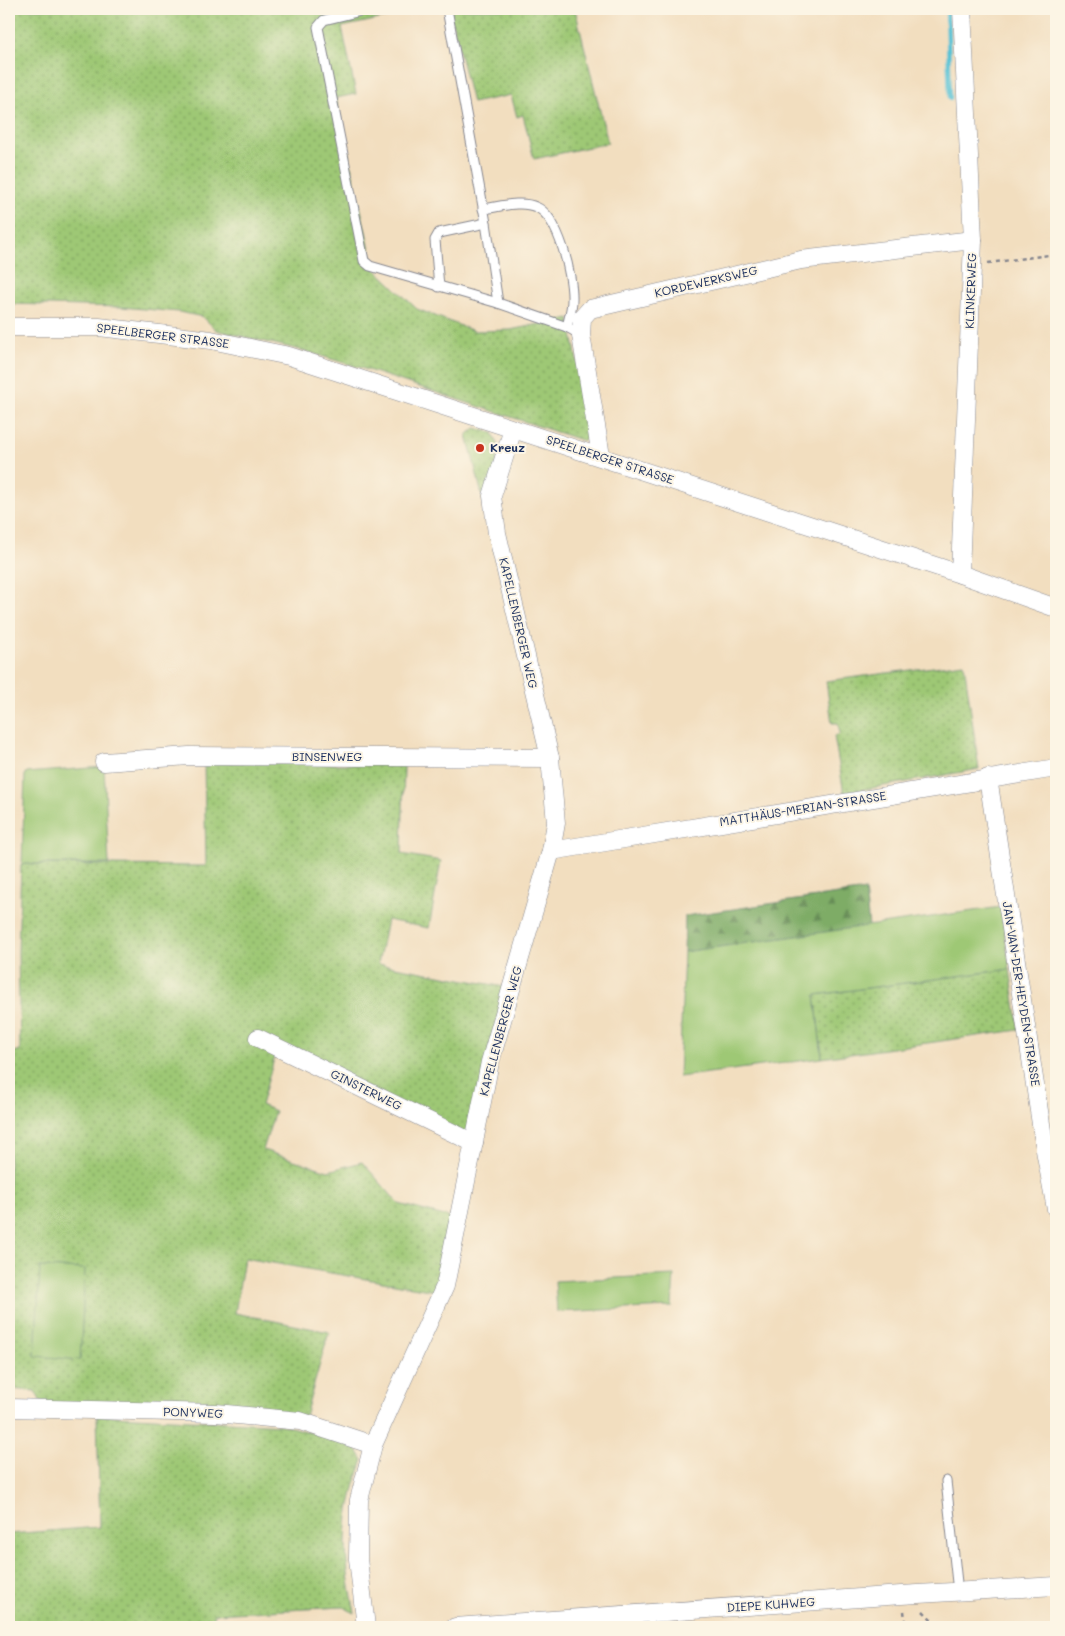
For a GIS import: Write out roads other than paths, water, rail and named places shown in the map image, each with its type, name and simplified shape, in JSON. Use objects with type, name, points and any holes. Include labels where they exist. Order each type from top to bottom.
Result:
[{"type":"street","name":"KLINKERWEG","points":[[960,574],[973,240],[962,9]]},
{"type":"street","name":"KORDEWERKSWEG","points":[[601,456],[574,331],[590,309],[801,260],[973,240]]},
{"type":"street","name":"SPEELBERGER STRASSE","points":[[9,327],[99,327],[211,340],[289,356],[601,456],[960,574],[1056,608]]},
{"type":"street","name":"KAPELLENBERGER WEG","points":[[366,1627],[358,1559],[359,1500],[374,1445],[445,1286],[490,1062],[551,851],[556,824],[550,758],[497,533],[492,496],[513,429]]},
{"type":"street","name":"BINSENWEG","points":[[104,762],[189,756],[550,758]]},
{"type":"street","name":"MATTHÄUS-MERIAN-STRASSE","points":[[551,851],[1056,768]]},
{"type":"street","name":"JAN-VAN-DER-HEYDEN-STRASSE","points":[[988,778],[1045,1150],[1056,1209]]},
{"type":"street","name":"GINSTERWEG","points":[[258,1038],[474,1142]]},
{"type":"street","name":"PONYWEG","points":[[9,1408],[216,1413],[290,1420],[374,1445]]},
{"type":"street","name":"DIEPE KUHWEG","points":[[455,1627],[1056,1586]]},
{"type":"lane","points":[[370,9],[324,20],[318,27],[364,261],[370,266],[498,303],[574,331],[570,281],[554,223],[547,213],[526,204],[483,209]]},
{"type":"lane","points":[[447,9],[486,223],[498,303]]},
{"type":"lane","points":[[439,287],[435,240],[439,233],[486,223]]},
{"type":"lane","points":[[946,1481],[958,1592]]},
{"type":"waterway","points":[[947,9],[950,98]]},
{"type":"place","name":"Kreuz","points":[[480,448]]}]
